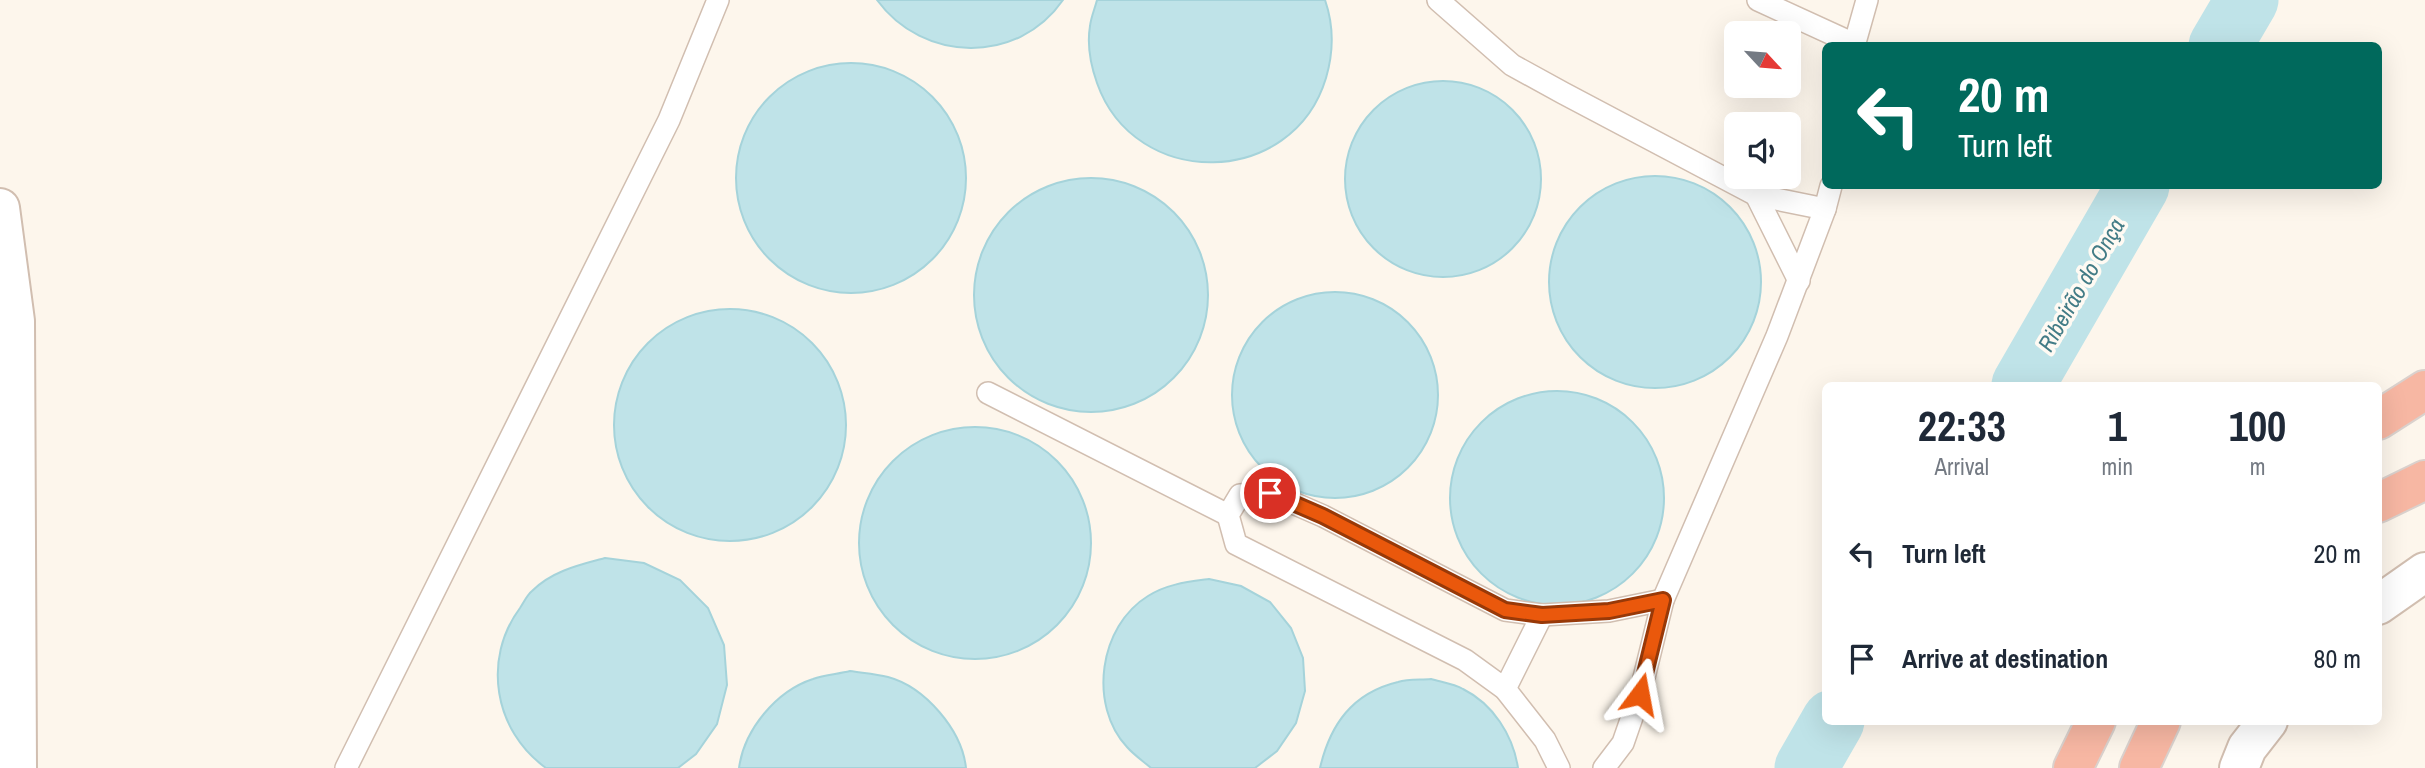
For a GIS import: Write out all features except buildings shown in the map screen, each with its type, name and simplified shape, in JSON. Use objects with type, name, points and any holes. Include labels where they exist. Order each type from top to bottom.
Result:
[{"type":"highway","points":[[2382,417],[2425,390]]},
{"type":"highway","points":[[2382,501],[2425,480]]},
{"type":"highway","points":[[2073,768],[2094,725]]},
{"type":"highway","points":[[2139,768],[2159,725]]},
{"type":"street","points":[[0,208],[15,321],[17,768]]},
{"type":"street","points":[[2382,602],[2425,572]]},
{"type":"street","points":[[2239,768],[2247,748],[2265,725]]},
{"type":"lane","points":[[346,768],[669,120],[718,0]]},
{"type":"lane","points":[[1438,0],[1512,65],[1756,195],[1825,209]]},
{"type":"lane","points":[[1758,0],[1848,42]]},
{"type":"lane","points":[[1855,42],[1867,0]]},
{"type":"lane","points":[[1604,768],[1623,743],[1640,694],[1663,600],[1799,281],[1830,189]]},
{"type":"lane","points":[[1756,195],[1799,281]]},
{"type":"lane","points":[[988,393],[1228,515]]},
{"type":"lane","points":[[1559,768],[1545,740],[1506,689],[1465,660],[1236,544],[1228,515],[1240,495],[1270,493],[1323,516],[1505,610],[1542,615],[1609,611],[1663,600]]},
{"type":"lane","points":[[1506,689],[1542,615]]},
{"type":"water","points":[[877,0],[1063,0],[1044,21],[1021,36],[997,45],[970,48],[944,45],[919,36],[896,21]]},
{"type":"water","points":[[1097,0],[1325,0],[1332,39],[1326,78],[1308,114],[1282,140],[1249,156],[1213,162],[1177,158],[1144,143],[1116,118],[1097,83],[1089,40]]},
{"type":"water","points":[[840,63],[862,63],[905,76],[924,89],[940,105],[953,124],[961,145],[966,178],[964,200],[953,232],[940,251],[924,267],[905,280],[884,288],[862,293],[840,293],[797,280],[778,267],[762,251],[749,232],[741,211],[736,189],[736,167],[749,124],[762,105],[778,89],[797,76],[818,68]]},
{"type":"water","points":[[1443,81],[1481,88],[1512,110],[1534,141],[1541,179],[1534,217],[1512,248],[1481,270],[1443,277],[1405,270],[1374,248],[1352,217],[1345,179],[1352,141],[1374,110],[1405,88]]},
{"type":"water","points":[[1655,176],[1696,184],[1730,207],[1753,241],[1761,282],[1753,323],[1730,357],[1696,380],[1655,388],[1614,380],[1580,357],[1557,323],[1549,282],[1557,241],[1580,207],[1614,184]]},
{"type":"water","points":[[1091,178],[1136,187],[1174,212],[1199,250],[1208,295],[1199,340],[1174,378],[1136,403],[1091,412],[1046,403],[1008,378],[983,340],[974,295],[983,250],[1008,212],[1046,187]]},
{"type":"water","points":[[1335,292],[1375,300],[1408,322],[1430,355],[1438,395],[1430,435],[1408,468],[1375,490],[1335,498],[1295,490],[1262,468],[1240,435],[1232,395],[1240,355],[1262,322],[1295,300]]},
{"type":"water","points":[[719,309],[741,309],[764,314],[795,328],[820,351],[841,391],[846,425],[844,448],[832,480],[820,499],[804,515],[764,536],[741,541],[719,541],[696,536],[665,522],[640,499],[619,459],[614,436],[614,414],[619,391],[633,360],[656,335],[696,314]]},
{"type":"water","points":[[1557,391],[1598,399],[1616,409],[1632,423],[1646,439],[1656,457],[1664,498],[1656,539],[1646,557],[1632,573],[1616,587],[1598,597],[1557,605],[1516,597],[1498,587],[1482,573],[1468,557],[1458,539],[1450,498],[1458,457],[1468,439],[1482,423],[1498,409],[1516,399]]},
{"type":"water","points":[[964,427],[986,427],[1009,432],[1030,441],[1049,453],[1065,469],[1086,509],[1091,543],[1089,566],[1077,598],[1065,617],[1049,633],[1009,654],[986,659],[964,659],[941,654],[920,645],[901,633],[885,617],[864,577],[859,554],[859,532],[864,509],[873,488],[885,469],[901,453],[941,432]]},
{"type":"water","points":[[605,558],[644,563],[680,580],[708,608],[724,645],[727,685],[717,724],[696,754],[678,768],[546,768],[528,753],[505,715],[499,693],[501,649],[508,628],[526,599],[548,578]]},
{"type":"water","points":[[1209,579],[1241,586],[1270,602],[1291,628],[1303,658],[1305,691],[1296,723],[1277,751],[1255,768],[1151,768],[1127,747],[1115,730],[1107,710],[1104,667],[1110,646],[1131,609],[1148,596],[1170,586]]},
{"type":"water","points":[[850,671],[902,682],[928,700],[957,739],[966,768],[739,768],[747,740],[775,702],[799,685],[813,679]]},
{"type":"water","points":[[1431,679],[1452,684],[1484,703],[1506,732],[1518,768],[1320,768],[1324,752],[1337,725],[1356,703],[1382,687],[1410,680]]},
{"type":"waterway","name":"Ribeirão do Onça","points":[[2222,42],[2247,0]]},
{"type":"waterway","name":"Ribeirão do Onça","points":[[2025,382],[2136,189]]},
{"type":"waterway","name":"Ribeirão do Onça","points":[[1806,768],[1831,725]]},
{"type":"route","points":[[1270,493],[1323,516],[1505,610],[1542,615],[1609,611],[1663,600],[1640,694]]}]
